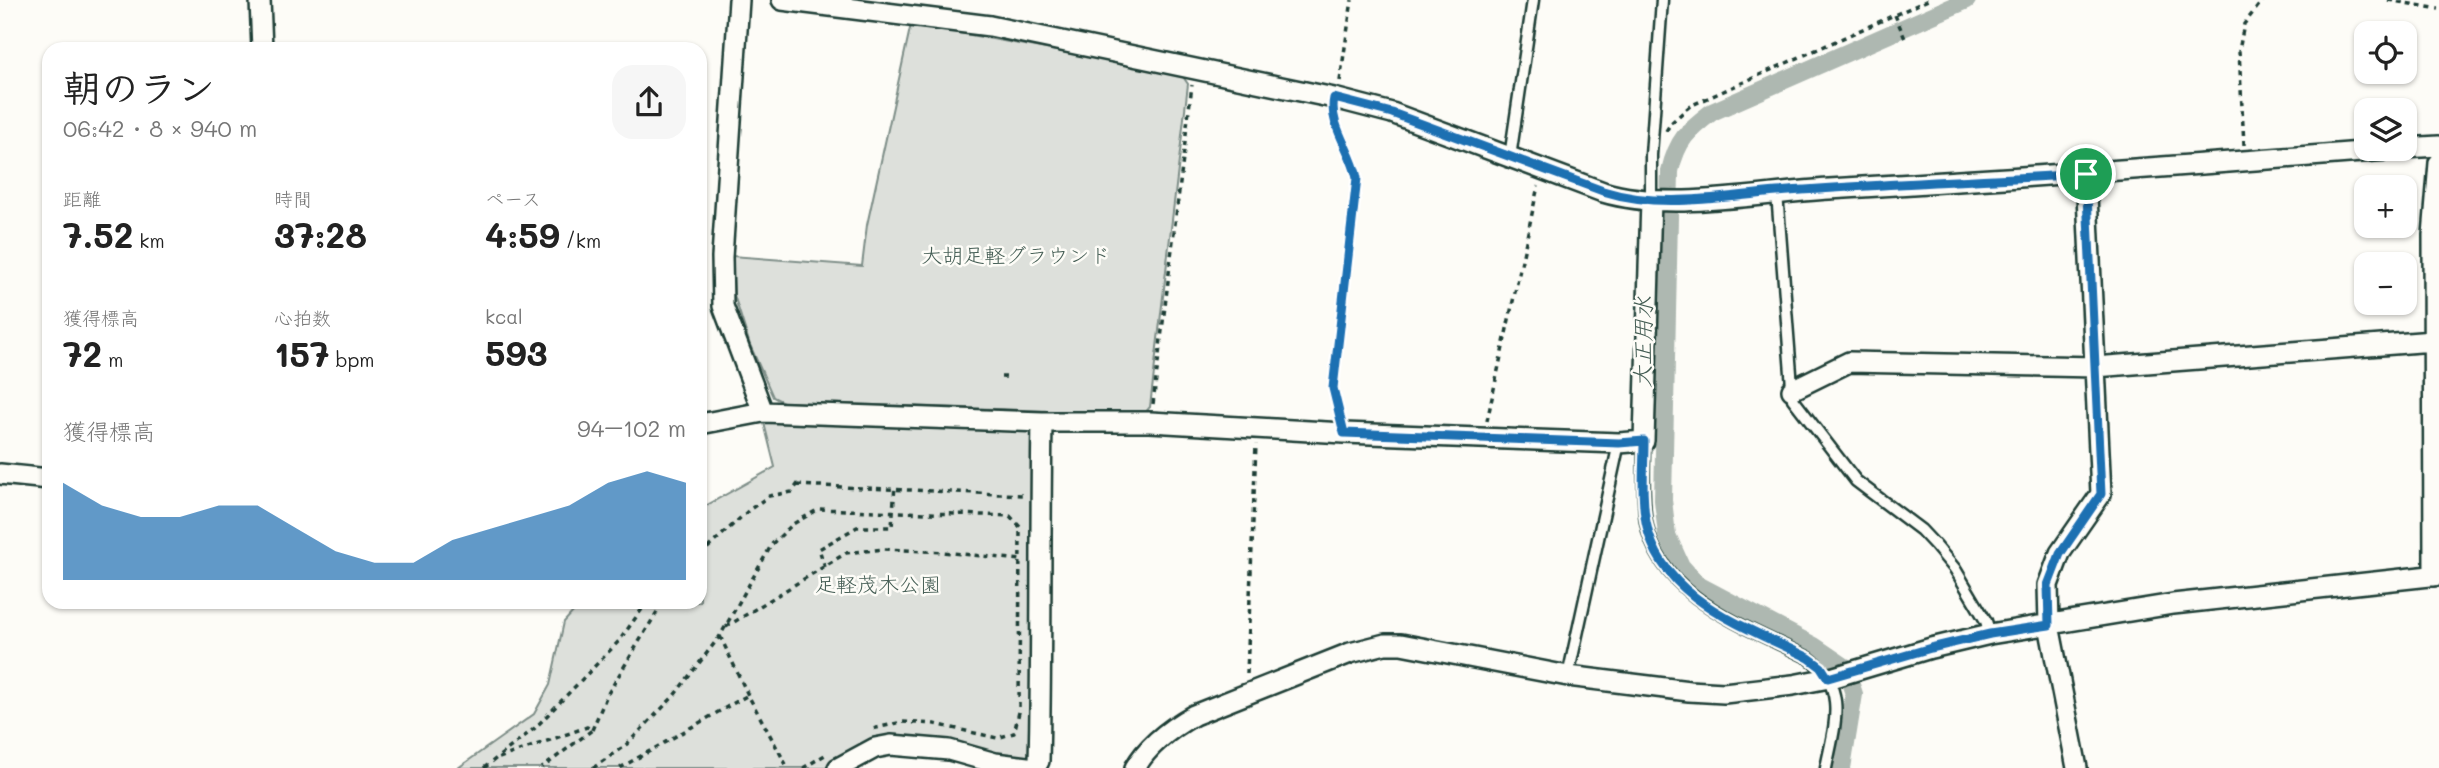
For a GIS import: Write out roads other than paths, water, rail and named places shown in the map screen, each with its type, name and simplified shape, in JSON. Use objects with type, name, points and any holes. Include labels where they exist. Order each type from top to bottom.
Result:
[{"type":"street","points":[[260,0],[262,42]]},
{"type":"street","points":[[739,0],[722,257],[723,306],[763,412]]},
{"type":"street","points":[[782,0],[990,26],[1334,98],[1392,113],[1618,196],[1654,200],[1687,201],[1776,192],[2086,174],[2354,153]]},
{"type":"street","points":[[2417,148],[2439,146]]},
{"type":"street","points":[[1135,768],[1149,748],[1179,723],[1350,653],[1385,643],[1568,676],[1724,693],[1831,678],[1931,648],[1990,634],[2173,604],[2436,576],[2433,235],[2439,163]]},
{"type":"street","points":[[2077,768],[2049,625],[2048,585],[2060,554],[2101,494],[2086,174]]},
{"type":"street","points":[[707,423],[763,412],[1042,422],[1086,414],[1150,422],[1344,433],[1619,443],[1644,441],[1654,200]]},
{"type":"street","points":[[1792,390],[1849,362],[2095,367],[2436,342]]},
{"type":"street","points":[[832,761],[891,745],[949,750],[995,763],[1036,768],[1039,761],[1042,664],[1042,422]]},
{"type":"street","points":[[0,474],[42,479]]},
{"type":"lane","points":[[1510,157],[1534,0]]},
{"type":"lane","points":[[1654,200],[1651,155],[1662,0]]},
{"type":"lane","points":[[1776,192],[1793,399],[1856,481],[1921,530],[1955,569],[1986,621],[1990,634]]},
{"type":"lane","points":[[1644,441],[1646,522],[1656,551],[1678,584],[1714,610],[1809,658],[1831,678],[1837,707],[1826,768]]},
{"type":"lane","points":[[1568,676],[1619,443]]},
{"type":"waterway","name":"大正用水","points":[[1842,768],[1854,694],[1845,667],[1814,646],[1698,585],[1681,566],[1667,535],[1663,500],[1670,171],[1680,143],[1696,124],[1712,112],[1967,0]]},
{"type":"park label","name":"大胡足軽グラウンド","points":[[1016,254]]},
{"type":"park label","name":"足軽茂木公園","points":[[878,583]]}]
